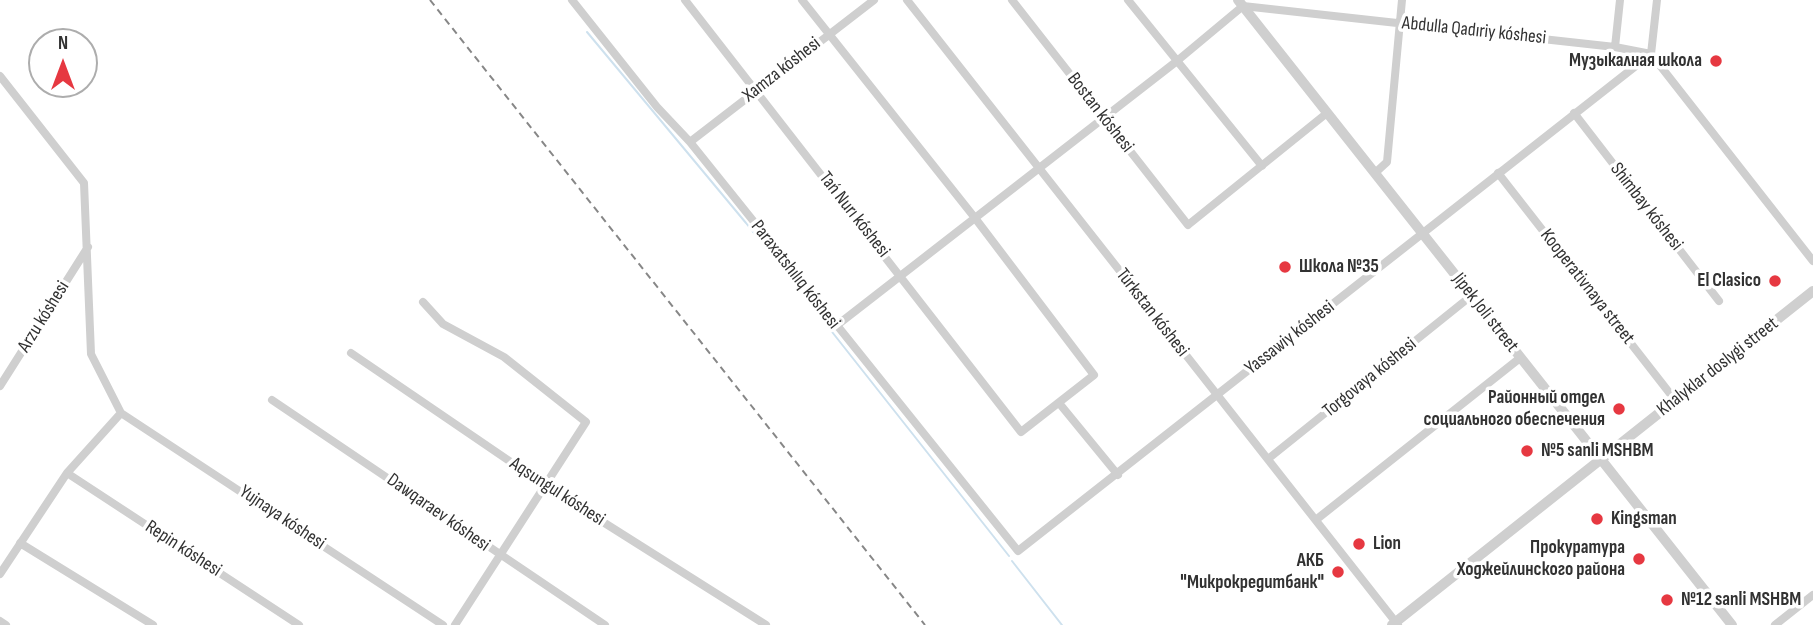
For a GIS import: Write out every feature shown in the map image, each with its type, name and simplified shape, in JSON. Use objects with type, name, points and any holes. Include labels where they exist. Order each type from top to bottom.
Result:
[{"type":"street","name":"Paraxatshılıq kóshesi","points":[[572,0],[657,107],[690,142],[1018,551]]},
{"type":"street","name":"Tań Nurı kóshesi","points":[[685,0],[1021,432],[1059,403]]},
{"type":"street","points":[[802,0],[975,218],[1094,375],[1059,403],[1118,475]]},
{"type":"street","name":"Xamza kóshesi","points":[[690,142],[874,0]]},
{"type":"street","name":"Túrkstan kóshesi","points":[[907,0],[1216,397],[1317,519],[1395,624]]},
{"type":"street","name":"Bostan kóshesi","points":[[1012,0],[1188,225],[1262,166]]},
{"type":"street","points":[[1128,0],[1262,166],[1327,113]]},
{"type":"street","points":[[1375,173],[1387,162],[1402,0]]},
{"type":"street","points":[[1615,47],[1620,0]]},
{"type":"street","points":[[1657,0],[1651,54],[1813,261]]},
{"type":"street","points":[[836,326],[1177,61],[1240,3]]},
{"type":"street","name":"Abdulla Qadıriy kóshesi","points":[[1240,3],[1615,47],[1651,54]]},
{"type":"street","name":"Jipek Joli street","points":[[1240,3],[1732,625]]},
{"type":"street","name":"Yassawiy kóshesi","points":[[1018,551],[1651,54]]},
{"type":"street","points":[[0,76],[84,183],[89,247],[91,354],[121,413],[67,473],[0,574]]},
{"type":"street","name":"Shimbay kóshesi","points":[[1574,113],[1719,301]]},
{"type":"street","name":"Kooperativnaya street","points":[[1498,173],[1675,400]]},
{"type":"street","name":"Arzu kóshesi","points":[[0,386],[89,247]]},
{"type":"street","name":"Khalyklar doslygi street","points":[[1395,624],[1813,291]]},
{"type":"street","name":"Torgovaya kóshesi","points":[[1268,459],[1471,296]]},
{"type":"street","points":[[423,302],[443,324],[504,357],[586,422],[455,625]]},
{"type":"street","name":"Aqsungul kóshesi","points":[[351,353],[546,486],[766,625]]},
{"type":"street","points":[[1317,519],[1520,358]]},
{"type":"street","name":"Dawqaraev kóshesi","points":[[272,400],[605,625]]},
{"type":"street","name":"Yujnaya kóshesi","points":[[121,413],[443,625]]},
{"type":"street","name":"Repin kóshesi","points":[[67,473],[299,625]]},
{"type":"street","points":[[20,543],[153,625]]},
{"type":"street","points":[[1775,625],[1813,594]]},
{"type":"street","points":[[0,621],[6,625]]},
{"type":"waterway","points":[[587,32],[746,223],[1009,556]]},
{"type":"waterway","points":[[1012,561],[1062,625]]},
{"type":"railway","points":[[430,0],[925,625]]},
{"type":"place","name":"Музыкалная школа","points":[[1716,61]]},
{"type":"place","name":"Школа №35","points":[[1285,267]]},
{"type":"place","name":"El Clasico","points":[[1775,281]]},
{"type":"place","name":"Районный отдел социального обеспечения","points":[[1619,409]]},
{"type":"place","name":"№5 sanli MSHBM","points":[[1527,451]]},
{"type":"place","name":"Kingsman","points":[[1597,519]]},
{"type":"place","name":"Lion","points":[[1359,544]]},
{"type":"place","name":"Прокуратура Ходжейлинского района","points":[[1639,559]]},
{"type":"place","name":"АКБ \"Микрокредитбанк\"","points":[[1338,572]]},
{"type":"place","name":"№12 sanli MSHBM","points":[[1667,600]]}]
